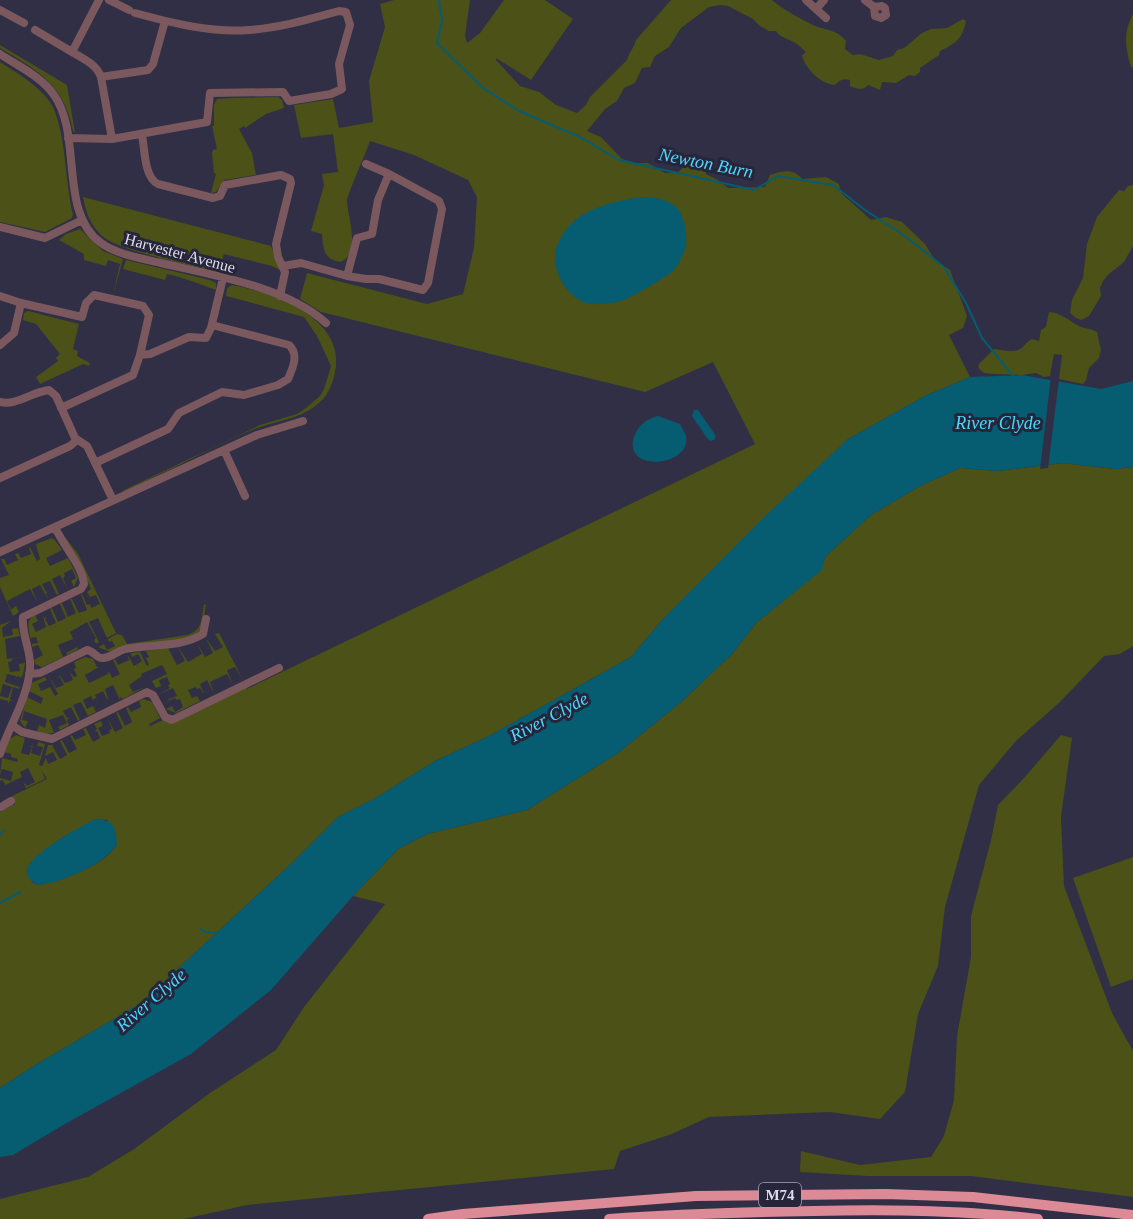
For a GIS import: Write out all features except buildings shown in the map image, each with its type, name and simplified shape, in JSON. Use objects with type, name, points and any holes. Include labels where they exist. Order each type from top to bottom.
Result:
[{"type":"highway","name":"M74","points":[[428,1219],[463,1214],[696,1196],[886,1194],[985,1198],[1133,1215]]},
{"type":"highway","name":"M74","points":[[609,1219],[697,1212],[887,1209],[975,1213],[1038,1219]]},
{"type":"highway","points":[[975,1213],[1012,1219]]},
{"type":"street","points":[[72,52],[99,0]]},
{"type":"street","points":[[68,138],[112,139],[207,122],[210,93],[283,92],[289,101],[331,94],[342,89],[339,64],[350,26],[346,12],[339,11],[278,27],[248,30],[210,29],[132,12],[109,0]]},
{"type":"street","points":[[806,0],[826,18]]},
{"type":"street","points":[[816,9],[824,0]]},
{"type":"street","points":[[865,0],[874,7]]},
{"type":"street","points":[[0,11],[24,23]]},
{"type":"street","points":[[101,77],[148,70],[153,64],[165,21]]},
{"type":"street","points":[[35,30],[94,65],[101,77],[112,139]]},
{"type":"street","name":"Harvester Avenue","points":[[0,54],[36,78],[55,96],[64,116],[82,220],[101,243],[116,251],[256,286],[307,308],[326,323]]},
{"type":"street","points":[[142,135],[149,175],[152,181],[159,184],[213,198],[220,196],[225,185],[281,175],[288,177],[291,183],[276,244],[278,256],[284,266],[285,278],[280,296]]},
{"type":"street","points":[[284,266],[301,263],[347,276],[379,279],[423,290],[428,283],[442,209],[439,201],[366,164]]},
{"type":"street","points":[[347,276],[357,238],[372,234],[378,200],[389,174]]},
{"type":"street","points":[[0,227],[45,238],[82,220]]},
{"type":"street","points":[[140,355],[150,354],[188,338],[204,339],[208,336],[223,278]]},
{"type":"street","points":[[0,296],[82,317],[86,303],[94,296],[143,306],[149,315],[133,375],[61,408]]},
{"type":"street","points":[[0,345],[14,333],[21,303]]},
{"type":"street","points":[[95,463],[168,429],[178,413],[222,392],[244,395],[278,385],[288,379],[295,355],[289,345],[212,325]]},
{"type":"street","points":[[0,402],[12,403],[39,391],[49,390],[56,396],[77,440],[87,446],[113,500]]},
{"type":"street","points":[[0,552],[257,435],[303,421]]},
{"type":"street","points":[[0,478],[70,446],[77,440]]},
{"type":"street","points":[[224,450],[245,496]]},
{"type":"street","points":[[0,754],[6,735],[16,718],[29,674],[30,665],[23,618],[81,589],[84,584],[75,560],[55,527]]},
{"type":"street","points":[[29,674],[40,673],[87,650],[103,658],[125,649],[192,639],[203,633],[206,619]]},
{"type":"street","points":[[12,725],[22,732],[52,739],[147,692],[153,694],[165,717],[172,720],[279,668]]},
{"type":"street","points":[[0,807],[11,801]]},
{"type":"green space","points":[[394,0],[470,0],[465,36],[467,43],[480,33],[504,0],[545,0],[573,19],[531,80],[496,58],[496,60],[520,86],[539,92],[556,105],[577,113],[627,60],[636,40],[671,0],[772,0],[808,22],[839,34],[846,41],[845,49],[853,55],[860,54],[879,60],[893,56],[897,50],[904,48],[922,33],[931,29],[947,28],[963,19],[966,21],[958,40],[940,51],[939,55],[920,68],[920,72],[915,76],[909,75],[896,83],[882,82],[880,90],[868,85],[862,89],[855,88],[850,86],[848,79],[835,85],[824,82],[810,70],[802,55],[806,52],[795,43],[776,31],[769,31],[753,19],[728,6],[709,7],[681,28],[669,47],[655,56],[650,67],[642,68],[635,83],[624,88],[617,101],[605,109],[587,131],[601,137],[622,159],[635,163],[648,163],[665,173],[678,172],[690,162],[700,161],[705,166],[706,174],[728,188],[765,187],[770,175],[783,172],[795,173],[802,179],[826,177],[839,184],[841,193],[871,220],[886,217],[902,222],[925,244],[935,260],[950,270],[967,316],[963,328],[949,335],[970,377],[927,395],[848,439],[663,619],[631,657],[489,736],[435,761],[374,799],[338,817],[293,862],[141,1003],[0,1088],[0,812],[15,804],[12,796],[47,779],[42,771],[45,779],[26,788],[23,782],[27,786],[35,782],[28,768],[20,772],[22,777],[5,785],[0,778],[11,781],[13,772],[2,769],[0,775],[2,758],[17,762],[18,759],[4,752],[10,739],[16,735],[25,738],[21,753],[29,755],[32,747],[29,746],[33,746],[31,753],[40,756],[43,747],[37,746],[38,742],[45,744],[39,765],[42,766],[46,758],[48,764],[57,760],[53,752],[45,756],[48,745],[52,745],[60,759],[67,755],[60,741],[62,740],[69,753],[77,749],[70,736],[72,735],[75,740],[86,735],[83,729],[86,728],[93,742],[100,738],[97,731],[94,732],[97,729],[94,724],[101,721],[103,726],[98,728],[102,736],[110,733],[109,730],[112,729],[107,717],[115,732],[123,728],[116,713],[118,712],[125,726],[132,722],[126,708],[128,707],[131,712],[141,707],[139,701],[143,699],[152,702],[160,718],[149,724],[150,726],[163,720],[172,724],[246,686],[247,689],[755,444],[713,362],[645,392],[321,312],[300,299],[307,273],[427,304],[463,294],[474,248],[477,197],[468,180],[414,155],[370,141],[347,201],[352,243],[347,257],[341,262],[328,256],[322,234],[311,231],[324,185],[322,174],[338,172],[333,134],[301,138],[294,105],[333,99],[339,128],[373,122],[369,81],[385,27],[380,4]],"holes":[[[96,819],[107,820],[117,844],[111,852],[92,866],[58,880],[37,885],[32,882],[30,863],[60,839]]]},
{"type":"green space","points":[[1133,14],[1133,67],[1131,67],[1126,40]]},
{"type":"green space","points":[[0,45],[67,85],[75,133],[63,101],[56,90],[37,72],[0,48]]},
{"type":"green space","points":[[0,62],[40,90],[50,102],[59,125],[73,214],[72,218],[45,232],[0,222]]},
{"type":"green space","points":[[278,97],[282,100],[284,108],[266,114],[245,128],[244,126],[239,129],[252,153],[256,175],[224,180],[216,192],[211,193],[216,174],[212,153],[217,149],[212,126],[214,126],[214,105],[217,99]]},
{"type":"green space","points":[[1133,185],[1133,246],[1124,262],[1103,281],[1100,288],[1101,296],[1089,316],[1081,320],[1076,318],[1070,313],[1072,300],[1083,278],[1087,244],[1097,217],[1119,190],[1124,191],[1128,186]]},
{"type":"green space","points":[[83,197],[271,246],[280,270],[224,254],[218,272],[138,252],[109,240],[96,230],[88,217]]},
{"type":"green space","points":[[80,229],[103,251],[123,259],[113,295],[120,264],[108,260],[106,266],[84,260],[84,254],[59,240],[66,234]]},
{"type":"green space","points":[[126,260],[210,280],[216,283],[216,290],[167,274],[165,280],[123,269]]},
{"type":"green space","points":[[232,285],[283,300],[315,320],[327,333],[334,348],[336,365],[334,378],[328,391],[316,405],[301,414],[244,433],[139,485],[120,492],[260,425],[297,414],[320,396],[324,389],[331,366],[317,336],[304,317],[226,296],[227,288]]},
{"type":"green space","points":[[28,311],[79,324],[73,349],[78,351],[77,356],[90,363],[89,366],[83,364],[40,384],[36,377],[58,361],[56,358],[60,354],[36,324],[23,320],[24,313]]},
{"type":"green space","points":[[1049,312],[1097,332],[1101,350],[1099,358],[1089,368],[1083,384],[1059,379],[1062,355],[1054,354],[1050,376],[1044,377],[1036,373],[1022,375],[984,373],[978,368],[979,364],[994,349],[1014,351],[1032,339],[1039,341],[1041,330],[1046,327]]},
{"type":"green space","points":[[1063,463],[1115,469],[1133,467],[1133,646],[1120,654],[1104,656],[1060,702],[1015,742],[979,785],[945,907],[938,966],[918,1014],[905,1092],[880,1119],[830,1112],[709,1117],[672,1134],[620,1151],[614,1169],[247,1205],[184,1219],[0,1219],[0,1199],[88,1177],[134,1149],[210,1093],[276,1050],[304,1007],[385,904],[353,896],[398,849],[427,834],[527,810],[618,753],[680,703],[733,653],[756,623],[821,570],[825,557],[871,515],[920,486],[960,468],[997,471]]},
{"type":"green space","points":[[65,537],[78,554],[116,633],[107,638],[98,618],[89,622],[99,642],[96,644],[94,640],[96,638],[87,622],[70,632],[78,649],[67,655],[66,653],[77,647],[73,639],[58,645],[63,657],[42,667],[35,664],[34,660],[43,655],[38,645],[32,647],[32,644],[38,643],[36,637],[30,638],[28,625],[30,619],[35,615],[38,621],[32,624],[36,632],[46,627],[42,613],[44,618],[47,617],[45,619],[49,626],[56,623],[50,609],[52,608],[58,622],[66,618],[60,604],[62,603],[68,617],[76,613],[70,599],[79,613],[87,610],[82,594],[91,608],[100,604],[96,595],[90,597],[87,592],[91,589],[76,555],[63,538]]},
{"type":"green space","points":[[52,538],[62,550],[46,558],[50,566],[68,558],[78,578],[74,587],[71,581],[76,578],[72,569],[64,573],[63,578],[68,590],[60,575],[52,579],[59,594],[57,595],[50,581],[42,584],[46,592],[49,591],[46,593],[48,599],[40,585],[32,589],[38,603],[30,589],[7,601],[11,610],[16,606],[19,612],[13,616],[0,587],[0,578],[9,575],[1,559],[4,559],[7,565],[18,560],[15,554],[18,553],[21,558],[31,554],[30,547],[37,561],[40,559],[36,544]]},
{"type":"green space","points":[[204,604],[206,605],[202,628],[193,636],[152,643],[126,646],[124,644],[124,647],[110,652],[98,647],[104,644],[107,650],[115,646],[108,639],[117,634],[122,635],[127,644],[192,633],[199,627],[202,620]]},
{"type":"green space","points":[[11,621],[2,628],[3,637],[13,635],[12,629],[18,628],[20,636],[5,639],[7,659],[24,657],[8,662],[10,672],[20,671],[19,664],[25,663],[21,676],[23,678],[17,676],[15,680],[16,676],[7,674],[5,682],[20,687],[19,689],[13,687],[10,699],[15,702],[10,700],[8,704],[8,701],[0,699],[0,696],[8,698],[12,687],[3,684],[0,695],[0,625]]},
{"type":"green space","points":[[219,633],[243,680],[235,667],[227,670],[233,685],[227,674],[210,682],[214,694],[207,680],[200,684],[203,692],[206,691],[203,693],[200,688],[196,687],[188,690],[192,698],[197,696],[200,701],[176,713],[166,709],[172,706],[175,712],[183,707],[180,699],[175,698],[163,703],[169,700],[167,697],[169,699],[177,696],[173,688],[159,694],[170,688],[167,677],[159,680],[161,686],[156,688],[152,681],[167,674],[162,665],[141,674],[142,676],[129,685],[133,692],[147,686],[123,699],[120,697],[120,700],[113,685],[105,689],[110,705],[108,699],[104,701],[107,699],[103,691],[95,695],[101,709],[96,698],[93,700],[91,696],[83,700],[87,709],[93,706],[96,712],[88,716],[81,702],[73,705],[80,720],[78,721],[71,707],[63,711],[67,718],[70,717],[67,720],[69,725],[60,730],[58,727],[67,723],[63,715],[49,720],[54,733],[45,734],[37,731],[39,725],[45,728],[47,719],[24,711],[22,720],[28,721],[25,728],[20,721],[27,697],[41,704],[43,698],[29,691],[31,683],[45,677],[47,680],[38,684],[41,691],[50,687],[55,696],[58,694],[48,675],[56,688],[64,685],[60,677],[57,678],[60,676],[57,671],[65,683],[73,680],[70,672],[74,677],[77,676],[74,662],[85,657],[93,659],[99,667],[85,675],[89,683],[108,674],[109,671],[112,678],[120,674],[113,660],[115,659],[118,665],[129,660],[127,654],[134,666],[142,661],[138,654],[132,657],[131,653],[140,652],[147,666],[149,665],[146,658],[149,657],[146,651],[168,648],[177,665],[185,661],[178,647],[188,662],[202,654],[197,643],[205,657],[213,653],[206,638],[215,651],[223,647],[215,634]]},
{"type":"green space","points":[[1061,735],[1072,738],[1061,817],[1064,886],[1112,1013],[1133,1051],[1133,1197],[971,1176],[867,1176],[800,1172],[801,1151],[860,1165],[931,1157],[944,1136],[954,1100],[957,1036],[971,957],[971,916],[998,805]]},
{"type":"green space","points":[[1133,857],[1133,979],[1111,987],[1073,878]]},
{"type":"water","points":[[643,197],[666,201],[679,210],[686,233],[684,253],[681,259],[669,274],[626,299],[599,304],[581,301],[567,290],[558,273],[555,252],[561,237],[575,220],[584,214],[623,200]]},
{"type":"water","name":"River Clyde","points":[[1022,375],[1101,389],[1133,381],[1133,467],[1115,469],[1063,463],[997,471],[960,468],[920,486],[871,515],[825,557],[822,570],[756,623],[733,653],[680,703],[618,753],[527,810],[427,834],[398,849],[353,896],[271,990],[191,1054],[13,1155],[0,1157],[0,1088],[141,1003],[293,862],[338,817],[374,799],[435,761],[489,736],[631,657],[663,619],[762,519],[848,439],[927,395],[970,377]]},
{"type":"water","points":[[694,410],[698,410],[716,436],[714,440],[710,441],[707,438],[692,416]]},
{"type":"water","points":[[658,416],[680,424],[686,436],[685,446],[679,454],[669,459],[658,462],[647,461],[638,456],[633,449],[634,437],[643,423]]},
{"type":"water","points":[[96,819],[110,823],[116,833],[117,844],[103,859],[81,872],[57,881],[37,885],[31,881],[27,870],[37,857],[69,834]]},
{"type":"pier","points":[[1051,377],[1059,379],[1048,468],[1040,469]]},
{"type":"waterway","name":"Newton Burn","points":[[439,0],[442,20],[437,43],[483,88],[519,111],[580,137],[619,160],[754,190],[778,176],[833,185],[944,267],[966,303],[982,338],[1014,377]]},
{"type":"waterway","points":[[0,835],[4,830]]},
{"type":"waterway","points":[[0,903],[20,892]]},
{"type":"waterway","points":[[201,929],[205,932],[216,933]]}]
